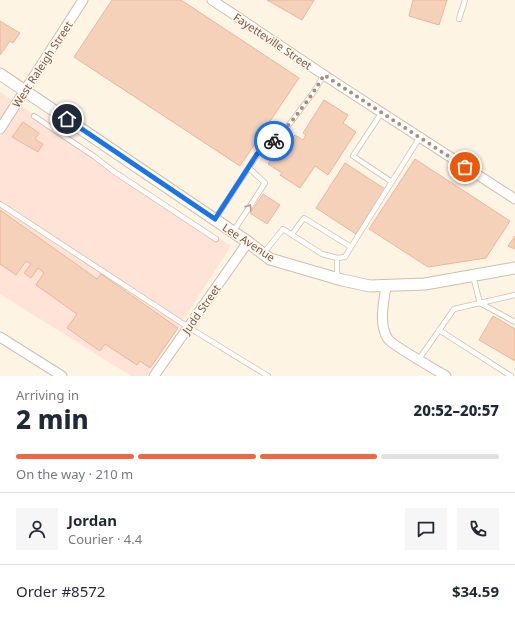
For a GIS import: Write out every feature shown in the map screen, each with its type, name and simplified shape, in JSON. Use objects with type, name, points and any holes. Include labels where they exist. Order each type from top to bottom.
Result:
[{"type":"street","name":"West Raleigh Street","points":[[0,129],[83,0]]},
{"type":"street","name":"Fayetteville Street","points":[[212,0],[324,75],[515,198]]},
{"type":"street","name":"Lee Avenue","points":[[0,74],[215,219],[270,259],[337,279],[370,286],[425,284],[515,268]]},
{"type":"street","name":"Judd Street","points":[[154,376],[248,242]]},
{"type":"street","points":[[386,286],[382,316],[388,339],[446,376]]},
{"type":"street","points":[[0,337],[62,376]]},
{"type":"lane","points":[[459,18],[465,0]]},
{"type":"lane","points":[[215,219],[257,154],[272,144],[288,126],[313,93],[324,75]]},
{"type":"lane","points":[[382,112],[353,156],[392,182]]},
{"type":"lane","points":[[34,116],[113,171],[216,238]]},
{"type":"lane","points":[[263,254],[283,229],[322,254],[337,258],[345,257],[420,137]]},
{"type":"lane","points":[[232,232],[265,183],[249,168]]},
{"type":"lane","points":[[0,204],[188,327],[268,376]]},
{"type":"lane","points":[[292,234],[304,218],[351,247]]},
{"type":"lane","points":[[337,258],[337,279]]},
{"type":"lane","points":[[473,276],[480,303],[515,322]]},
{"type":"lane","points":[[419,359],[454,309],[515,295]]},
{"type":"lane","points":[[439,330],[511,376]]},
{"type":"shaded area","points":[[0,92],[231,246],[147,376],[131,376],[0,294]]},
{"type":"building","points":[[112,0],[181,0],[299,78],[240,166],[74,57]]},
{"type":"building","points":[[267,0],[314,0],[302,20]]},
{"type":"building","points":[[413,0],[447,0],[439,25],[409,16]]},
{"type":"building","points":[[0,21],[20,33],[13,43],[10,41],[0,55]]},
{"type":"building","points":[[324,100],[348,115],[343,123],[356,132],[328,175],[315,166],[300,188],[280,175],[282,173],[268,164],[286,137],[291,140],[295,135],[303,140],[306,135],[303,133]]},
{"type":"building","points":[[23,122],[39,133],[35,139],[43,144],[38,152],[12,137]]},
{"type":"building","points":[[415,159],[510,221],[486,258],[428,267],[369,229]]},
{"type":"building","points":[[345,163],[385,189],[356,234],[316,208]]},
{"type":"building","points":[[263,194],[280,205],[267,224],[250,213]]},
{"type":"building","points":[[0,210],[97,279],[101,274],[178,328],[150,368],[140,361],[137,365],[105,344],[100,351],[67,328],[77,314],[36,285],[44,273],[38,268],[31,278],[24,273],[31,264],[26,261],[16,275],[0,264]]},
{"type":"building","points":[[515,236],[515,249],[508,246]]},
{"type":"building","points":[[493,316],[515,329],[515,361],[479,340]]},
{"type":"way so far","points":[[274,141],[288,126],[313,93],[324,75],[465,167]]},
{"type":"route","points":[[67,119],[215,219],[257,154],[274,141]]}]
